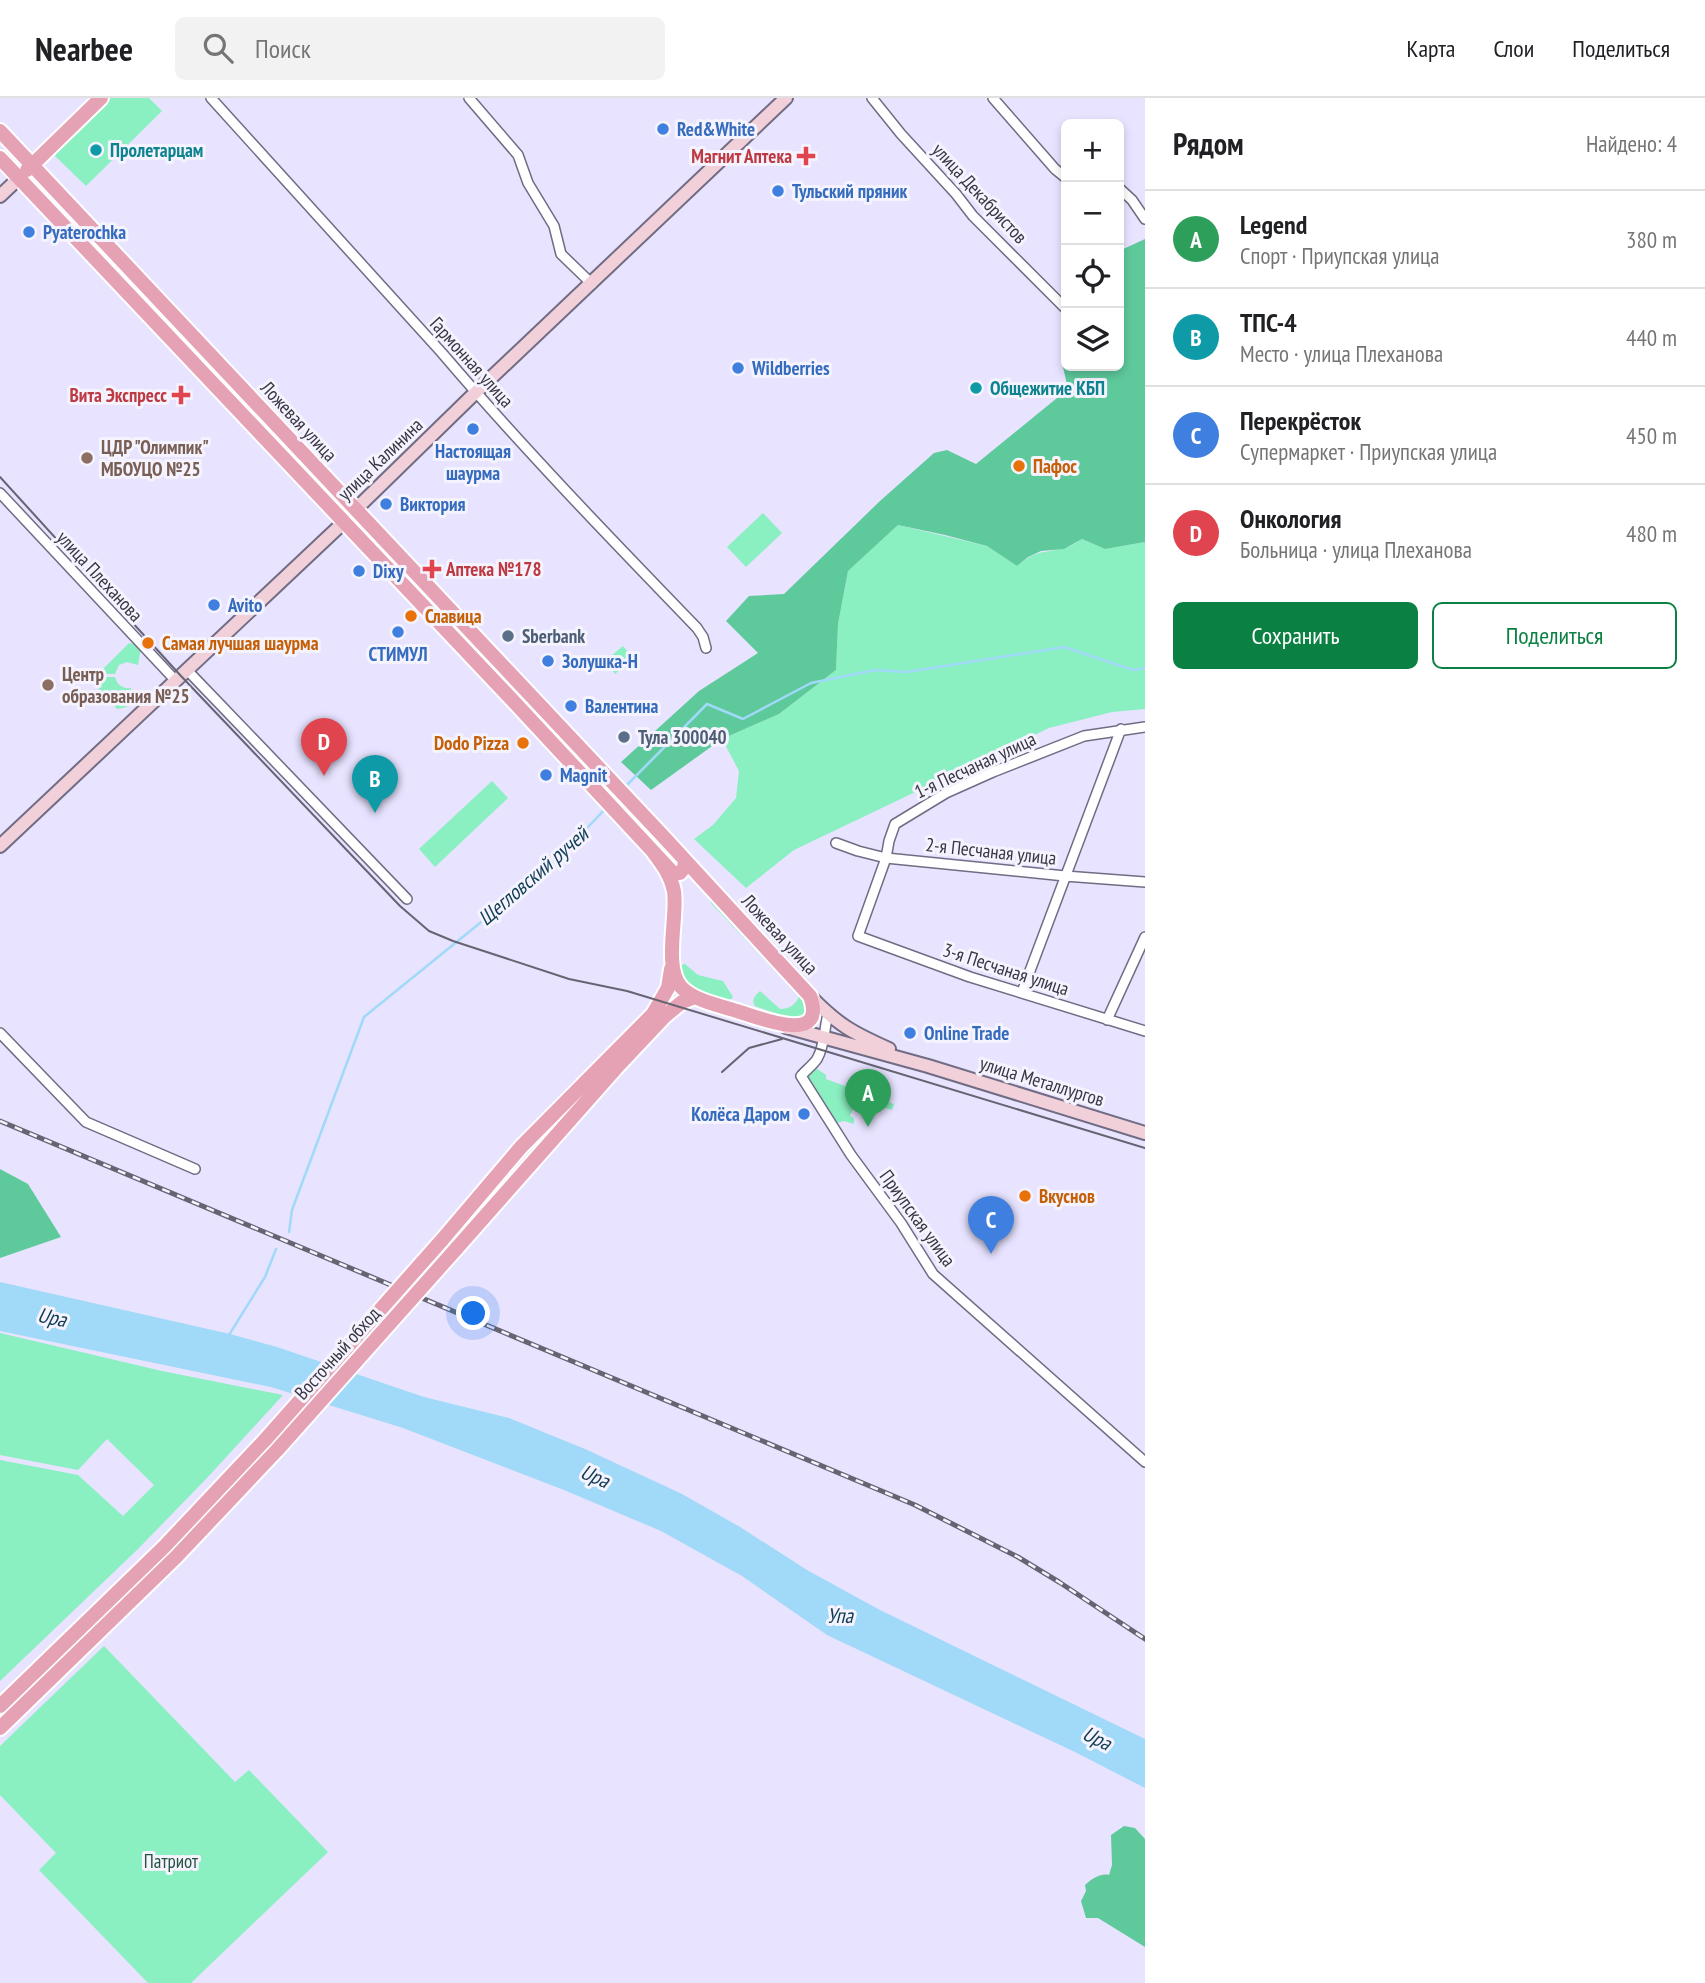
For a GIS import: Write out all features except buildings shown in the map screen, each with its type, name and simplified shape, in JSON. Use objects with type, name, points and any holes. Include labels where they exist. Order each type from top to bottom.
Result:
[{"type":"main road","points":[[19,178],[101,98]]},
{"type":"main road","name":"Ложевая улица","points":[[0,131],[810,996],[813,1004],[811,1017],[799,1026],[782,1025]]},
{"type":"main road","name":"Ложевая улица","points":[[0,158],[673,873],[680,873],[685,861]]},
{"type":"main road","name":"улица Калинина","points":[[344,522],[355,510]]},
{"type":"main road","points":[[586,780],[590,769],[600,769]]},
{"type":"main road","name":"Ложевая улица","points":[[654,853],[666,870],[674,889],[676,904],[672,964]]},
{"type":"main road","points":[[672,964],[681,988],[695,997],[782,1025]]},
{"type":"main road","name":"Восточный обход","points":[[0,1706],[164,1546],[265,1440],[521,1147],[653,1014],[668,988],[672,964]]},
{"type":"main road","name":"Восточный обход","points":[[0,1728],[177,1556],[278,1448],[615,1068],[665,1016],[682,1002],[695,997]]},
{"type":"street","name":"Гармонная улица","points":[[211,98],[475,393],[697,628],[706,648]]},
{"type":"street","points":[[469,98],[518,155],[528,183],[554,226],[561,254],[592,284]]},
{"type":"street","name":"улица Калинина","points":[[355,510],[786,98]]},
{"type":"street","name":"улица Декабристов","points":[[872,98],[973,216],[1065,308]]},
{"type":"street","points":[[993,98],[1061,174]]},
{"type":"street","points":[[0,196],[19,178]]},
{"type":"street","points":[[1124,193],[1145,219]]},
{"type":"street","name":"улица Плеханова","points":[[0,494],[176,681]]},
{"type":"street","name":"улица Калинина","points":[[0,846],[344,522]]},
{"type":"street","points":[[187,670],[407,899]]},
{"type":"street","name":"1-я Песчаная улица","points":[[858,936],[886,858],[895,824],[946,793],[1084,736],[1145,727]]},
{"type":"street","points":[[1022,992],[1121,729]]},
{"type":"street","name":"2-я Песчаная улица","points":[[836,843],[886,858],[1145,882]]},
{"type":"street","name":"3-я Песчаная улица","points":[[858,936],[970,976],[1145,1031]]},
{"type":"street","points":[[1107,1020],[1145,937]]},
{"type":"street","name":"улица Металлургов","points":[[810,996],[845,1029],[928,1066]]},
{"type":"street","name":"Приупская улица","points":[[828,1014],[824,1038],[815,1062],[801,1076],[851,1155],[901,1223],[933,1274],[1145,1462]]},
{"type":"street","name":"улица Металлургов","points":[[782,1025],[928,1066],[1145,1133]]},
{"type":"street","points":[[0,1033],[86,1122],[195,1169]]},
{"type":"green space","points":[[110,98],[149,98],[162,111],[86,186],[53,154]]},
{"type":"green space","points":[[1145,239],[1145,542],[1105,549],[1082,539],[1064,549],[1041,551],[1017,566],[987,546],[898,525],[848,571],[838,624],[836,670],[779,714],[722,739],[651,790],[621,762],[699,691],[758,653],[726,621],[749,596],[784,594],[934,453],[947,450],[976,464],[1068,389],[1064,371],[1124,371],[1124,249]]},
{"type":"green space","points":[[763,513],[782,533],[746,567],[727,547]]},
{"type":"green space","points":[[898,525],[987,546],[1017,566],[1034,555],[1066,548],[1082,539],[1105,549],[1145,542],[1145,709],[1112,712],[1049,728],[794,850],[746,888],[694,839],[713,825],[736,798],[739,771],[722,739],[779,714],[836,670],[838,624],[848,571]]},
{"type":"green space","points":[[129,643],[141,648],[138,665],[127,662],[119,665],[115,674],[98,674]]},
{"type":"green space","points":[[623,646],[633,658],[615,674],[605,661]]},
{"type":"green space","points":[[96,677],[115,677],[121,686],[131,688],[127,707],[117,709],[92,681]]},
{"type":"green space","points":[[492,781],[508,798],[435,867],[419,849]]},
{"type":"green space","points":[[710,897],[808,1000],[804,1016],[794,1020],[755,1006],[755,996],[760,991],[780,1009],[792,1006],[799,996],[711,903]]},
{"type":"green space","points":[[685,964],[698,975],[723,981],[733,997],[730,1000],[692,985],[680,965]]},
{"type":"green space","points":[[816,1068],[826,1075],[826,1079],[894,1104],[892,1110],[857,1099],[850,1116],[854,1118],[854,1124],[844,1121],[836,1123],[808,1077]]},
{"type":"green space","points":[[0,1169],[28,1184],[61,1237],[0,1258]]},
{"type":"green space","points":[[0,1333],[162,1371],[283,1395],[138,1549],[0,1681],[0,1460],[78,1475],[123,1516],[154,1485],[107,1439],[78,1470],[0,1455]]},
{"type":"green space","name":"Патриот","points":[[104,1646],[235,1782],[249,1770],[328,1852],[191,1983],[148,1983],[39,1870],[56,1853],[0,1795],[0,1746]]},
{"type":"green space","points":[[1124,1826],[1135,1828],[1145,1839],[1145,1947],[1098,1918],[1086,1918],[1081,1901],[1086,1891],[1085,1885],[1099,1876],[1109,1875],[1112,1865],[1111,1835]]},
{"type":"water","points":[[0,1282],[277,1347],[424,1397],[509,1418],[585,1449],[682,1494],[807,1570],[878,1609],[1145,1739],[1145,1788],[827,1635],[742,1576],[661,1531],[564,1490],[403,1428],[271,1387],[0,1331]]},
{"type":"waterway","name":"Щегловский ручей","points":[[624,788],[707,704],[743,719],[811,683],[875,670],[907,672],[1064,647],[1133,670],[1145,668]]},
{"type":"waterway","name":"Щегловский ручей","points":[[289,1232],[292,1210],[364,1017],[555,862],[606,808]]},
{"type":"waterway","name":"Щегловский ручей","points":[[229,1335],[265,1277],[276,1249]]},
{"type":"tram line","points":[[0,477],[181,676],[400,906],[429,931],[569,979],[627,991],[1145,1148]]},
{"type":"tram line","points":[[722,1072],[749,1048],[782,1039]]},
{"type":"railway","points":[[0,1121],[915,1505],[1018,1557],[1145,1639]]},
{"type":"place","name":"Red&White","points":[[663,129]]},
{"type":"place","name":"Пролетарцам","points":[[96,150]]},
{"type":"place","name":"Магнит Аптека","points":[[806,156]]},
{"type":"place","name":"Тульский пряник","points":[[778,191]]},
{"type":"place","name":"Pyaterochka","points":[[29,232]]},
{"type":"place","name":"Wildberries","points":[[738,368]]},
{"type":"place","name":"Общежитие КБП","points":[[976,388]]},
{"type":"place","name":"Вита Экспресс","points":[[181,395]]},
{"type":"place","name":"Настоящая шаурма","points":[[473,429]]},
{"type":"place","name":"ЦДР \"Олимпик\" МБОУЦО №25","points":[[87,458]]},
{"type":"place","name":"Пафос","points":[[1019,466]]},
{"type":"place","name":"Виктория","points":[[386,504]]},
{"type":"place","name":"Аптека №178","points":[[432,569]]},
{"type":"place","name":"Dixy","points":[[359,571]]},
{"type":"place","name":"Avito","points":[[214,605]]},
{"type":"place","name":"Славица","points":[[411,616]]},
{"type":"place","name":"СТИМУЛ","points":[[398,632]]},
{"type":"place","name":"Sberbank","points":[[508,636]]},
{"type":"place","name":"Самая лучшая шаурма","points":[[148,643]]},
{"type":"place","name":"Золушка-Н","points":[[548,661]]},
{"type":"place","name":"Центр образования №25","points":[[48,685]]},
{"type":"place","name":"Валентина","points":[[571,706]]},
{"type":"place","name":"Тула 300040","points":[[624,737]]},
{"type":"place","name":"Dodo Pizza","points":[[523,743]]},
{"type":"place","name":"Magnit","points":[[546,775]]},
{"type":"place","name":"Онкология","points":[[324,776]]},
{"type":"place","name":"ТПС-4","points":[[375,813]]},
{"type":"place","name":"Online Trade","points":[[910,1033]]},
{"type":"place","name":"Колёса Даром","points":[[804,1114]]},
{"type":"place","name":"Legend","points":[[868,1127]]},
{"type":"place","name":"Вкуснов","points":[[1025,1196]]},
{"type":"place","name":"Перекрёсток","points":[[991,1254]]},
{"type":"water label","name":"Upa","points":[[52,1317]]},
{"type":"water label","name":"Upa","points":[[595,1476]]},
{"type":"water label","name":"Упа","points":[[840,1615]]},
{"type":"water label","name":"Upa","points":[[1097,1738]]}]
